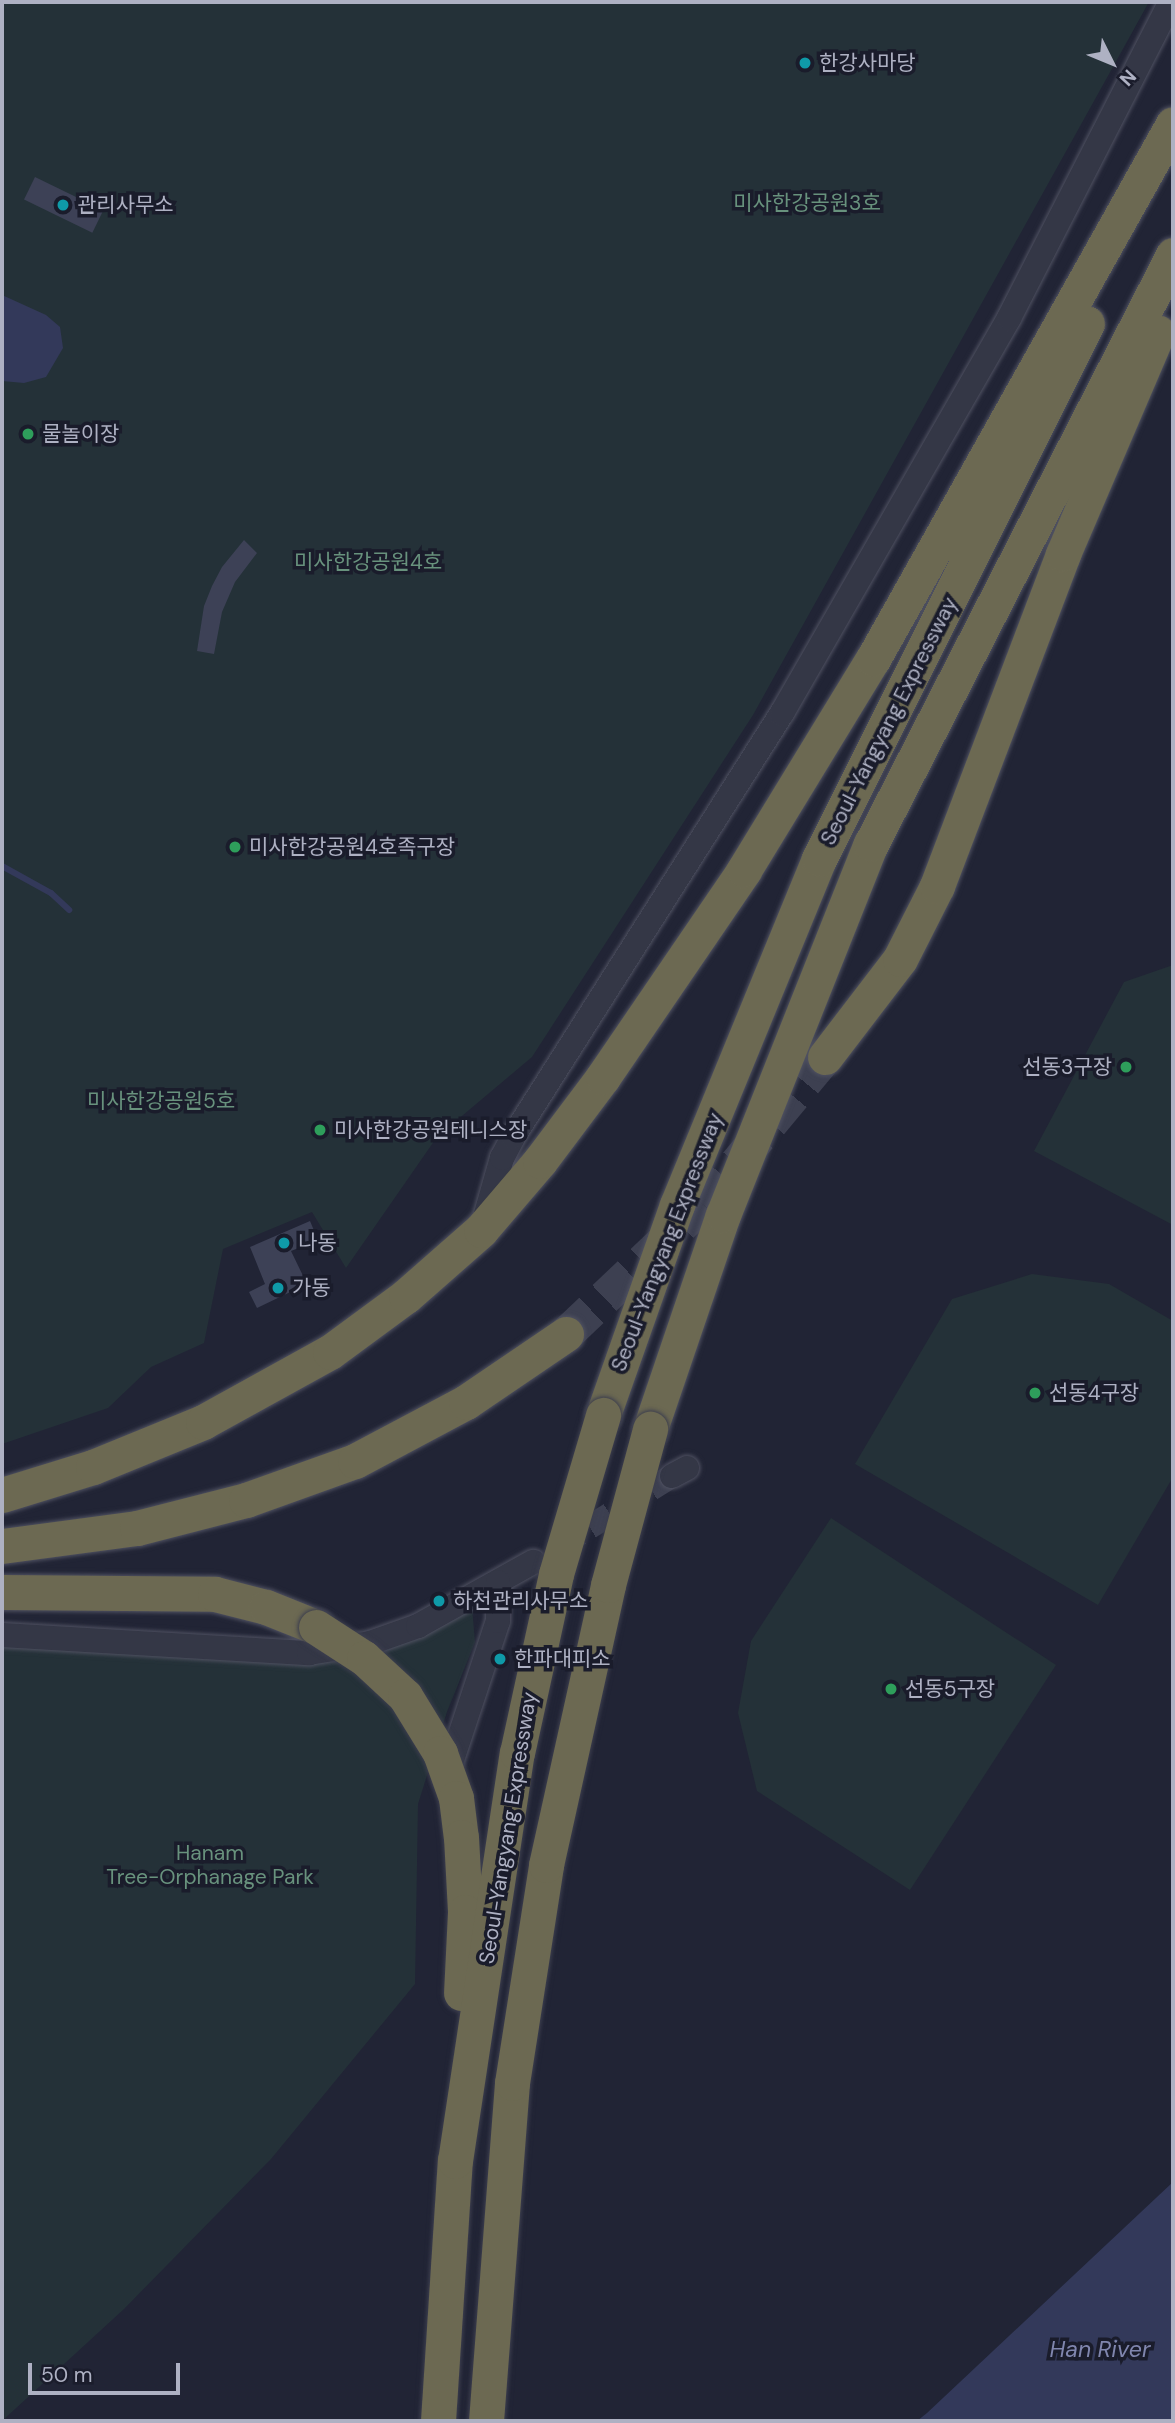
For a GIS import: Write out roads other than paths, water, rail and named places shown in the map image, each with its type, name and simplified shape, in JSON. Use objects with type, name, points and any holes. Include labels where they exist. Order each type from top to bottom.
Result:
[{"type":"highway","points":[[2,1494],[93,1467],[203,1422],[284,1380],[330,1352],[407,1296],[481,1230],[540,1161],[603,1076],[744,870],[873,659],[1173,124]]},
{"type":"highway","name":"Seoul-Yangyang Expressway","points":[[438,2421],[454,2161],[517,1753],[556,1574],[603,1415],[677,1205],[819,859],[1173,147]]},
{"type":"highway","name":"Seoul-Yangyang Expressway","points":[[486,2421],[512,2083],[546,1865],[608,1585],[650,1429],[723,1215],[871,844],[1173,255]]},
{"type":"highway","points":[[825,1057],[900,959],[937,886],[1063,554],[1173,297]]},
{"type":"highway","points":[[2,1546],[137,1528],[246,1500],[355,1461],[466,1402],[566,1334]]},
{"type":"highway","points":[[2,1592],[215,1594],[266,1607],[316,1627],[364,1658],[405,1696],[440,1753],[456,1798],[465,1912],[454,2161]]},
{"type":"street","points":[[481,1230],[502,1158],[513,1137],[782,713],[1009,318],[1171,2]]},
{"type":"street","points":[[2,1635],[309,1653],[370,1643],[418,1626],[533,1562]]},
{"type":"street","points":[[439,1799],[498,1621],[498,1582]]},
{"type":"water","points":[[2,295],[46,315],[60,327],[63,348],[46,377],[24,383],[2,381]]},
{"type":"water","name":"Han River","points":[[1173,2182],[1173,2421],[917,2421],[927,2413]]},
{"type":"waterway","points":[[2,866],[51,893],[69,910]]},
{"type":"tunnel","points":[[566,1334],[703,1204],[825,1057]]},
{"type":"tunnel","points":[[559,1546],[672,1476]]},
{"type":"place","name":"한강사마당","points":[[805,63]]},
{"type":"place","name":"관리사무소","points":[[63,205]]},
{"type":"place","name":"물놀이장","points":[[28,434]]},
{"type":"place","name":"미사한강공원4호족구장","points":[[235,847]]},
{"type":"place","name":"선동3구장","points":[[1126,1067]]},
{"type":"place","name":"미사한강공원테니스장","points":[[320,1130]]},
{"type":"place","name":"나동","points":[[284,1243]]},
{"type":"place","name":"가동","points":[[278,1288]]},
{"type":"place","name":"선동4구장","points":[[1035,1393]]},
{"type":"place","name":"하천관리사무소","points":[[439,1601]]},
{"type":"place","name":"한파대피소","points":[[500,1659]]},
{"type":"place","name":"선동5구장","points":[[891,1689]]},
{"type":"park label","name":"미사한강공원3호","points":[[807,203]]},
{"type":"park label","name":"미사한강공원4호","points":[[368,562]]},
{"type":"park label","name":"미사한강공원5호","points":[[161,1101]]},
{"type":"park label","name":"Hanam Tree-Orphanage Park","points":[[210,1865]]}]
